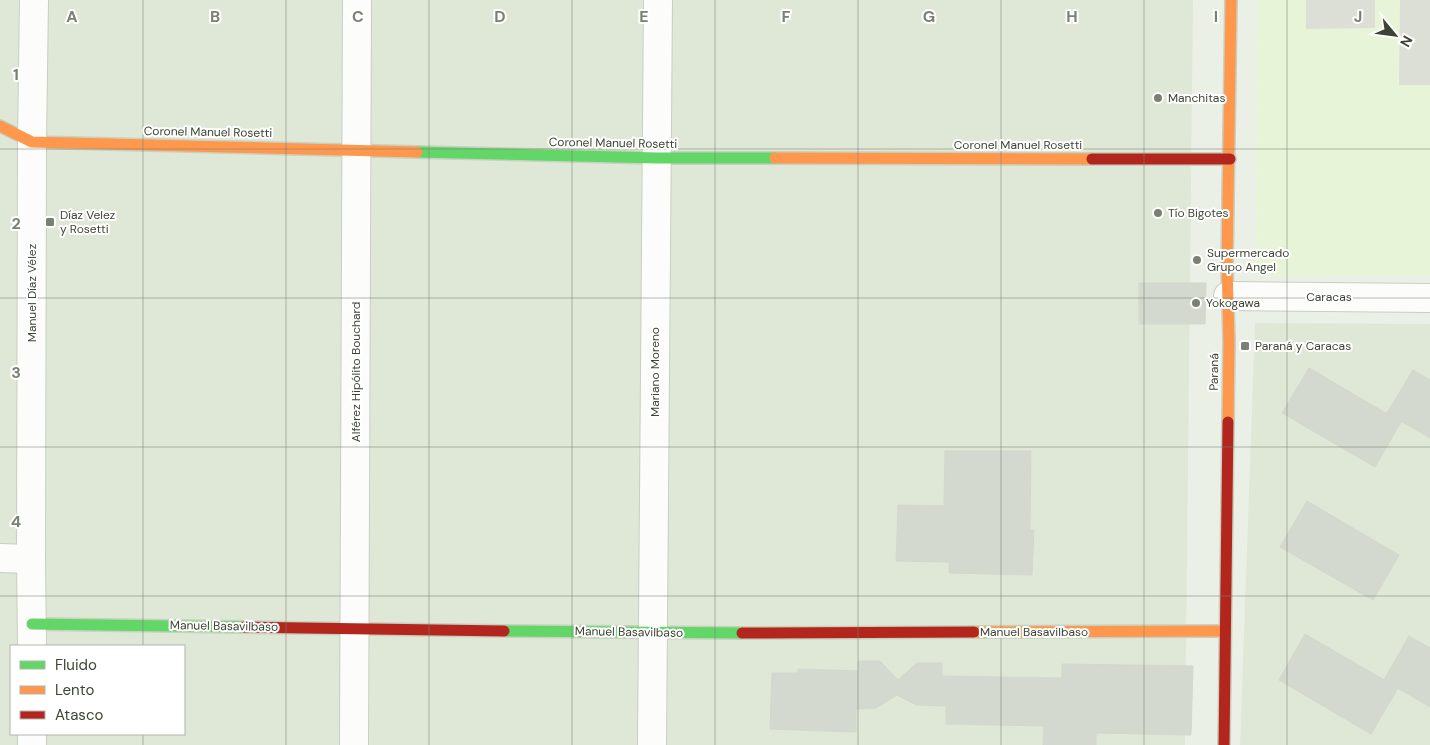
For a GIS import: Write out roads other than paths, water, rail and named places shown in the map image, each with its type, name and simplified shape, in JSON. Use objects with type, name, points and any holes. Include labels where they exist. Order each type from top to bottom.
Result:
[{"type":"street","name":"Manuel Díaz Vélez","points":[[32,635],[30,559],[34,0]]},
{"type":"street","name":"Alférez Hipólito Bouchard","points":[[354,745],[357,0]]},
{"type":"street","name":"Mariano Moreno","points":[[652,745],[658,0]]},
{"type":"street","name":"Paraná","points":[[1224,745],[1231,0]]},
{"type":"street","name":"Coronel Manuel Rosetti","points":[[0,126],[32,142],[656,158],[1230,159]]},
{"type":"street","name":"Caracas","points":[[1228,296],[1430,298]]},
{"type":"street","points":[[0,558],[30,559]]},
{"type":"street","name":"Manuel Basavilbaso","points":[[32,635],[354,628],[653,633],[1225,631]]},
{"type":"place","name":"Manchitas","points":[[1158,98]]},
{"type":"place","name":"Tío Bigotes","points":[[1158,213]]},
{"type":"place","name":"Díaz Velez y Rosetti","points":[[50,222]]},
{"type":"place","name":"Supermercado Grupo Angel","points":[[1197,260]]},
{"type":"place","name":"Yokogawa","points":[[1196,303]]},
{"type":"place","name":"Paraná y Caracas","points":[[1245,346]]}]
